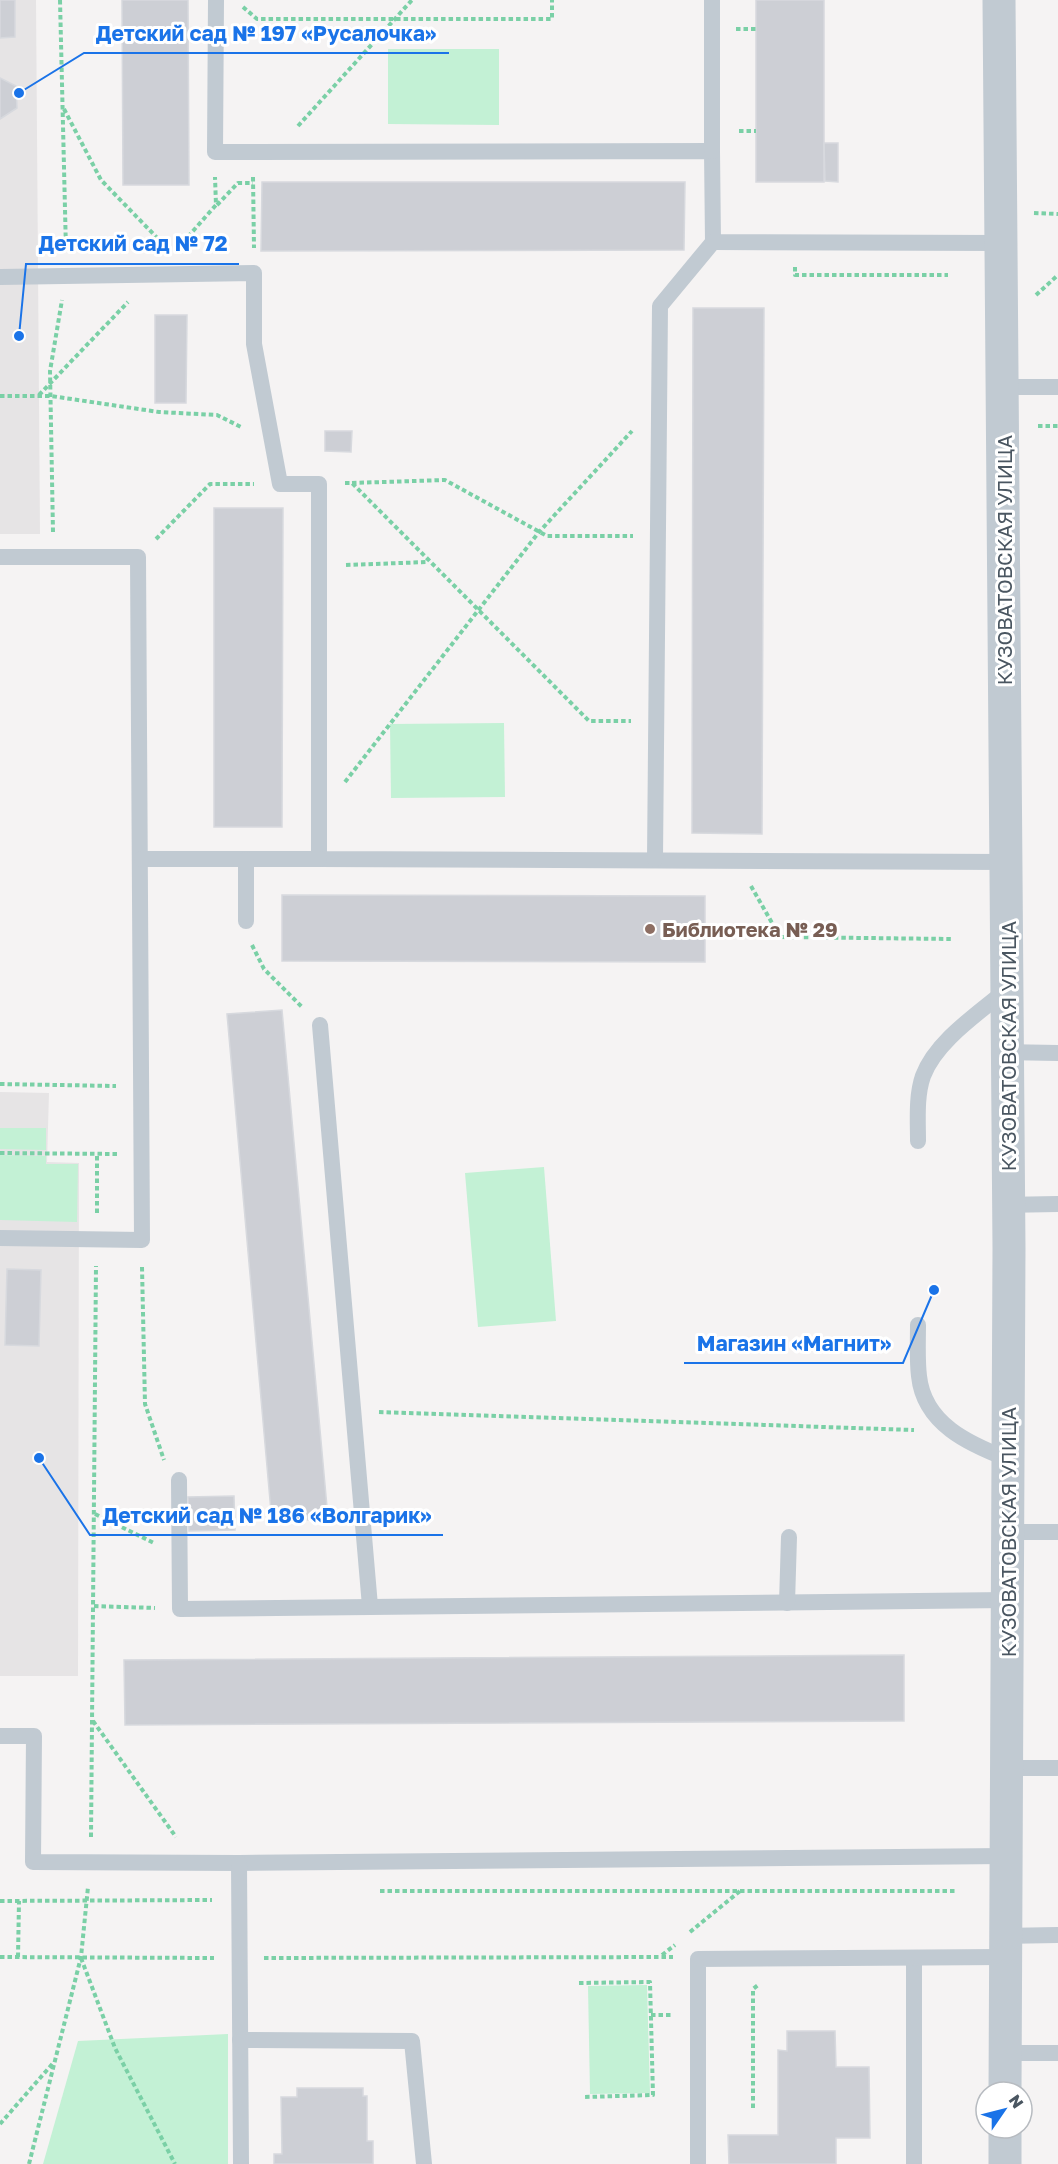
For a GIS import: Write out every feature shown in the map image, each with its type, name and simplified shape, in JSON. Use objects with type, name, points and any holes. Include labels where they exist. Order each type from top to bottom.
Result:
[{"type":"street","name":"КУЗОВАТОВСКАЯ УЛИЦА","points":[[999,0],[1009,1205],[1005,2080]]},
{"type":"street","points":[[1005,2140],[1005,2164]]},
{"type":"lane","points":[[216,0],[215,152],[712,151]]},
{"type":"lane","points":[[655,859],[660,306],[713,242],[712,0]]},
{"type":"lane","points":[[713,242],[1001,243]]},
{"type":"lane","points":[[0,277],[254,273],[254,344],[280,484],[319,484],[319,859]]},
{"type":"lane","points":[[1003,387],[1058,387]]},
{"type":"lane","points":[[0,557],[138,557],[142,859],[142,1240],[0,1238]]},
{"type":"lane","points":[[142,859],[1006,862]]},
{"type":"lane","points":[[246,860],[246,921]]},
{"type":"lane","points":[[918,1141],[920,1089],[927,1067],[951,1038],[1007,989]]},
{"type":"lane","points":[[320,1025],[370,1606]]},
{"type":"lane","points":[[1008,1052],[1058,1053]]},
{"type":"lane","points":[[1009,1205],[1058,1204]]},
{"type":"lane","points":[[918,1325],[919,1377],[923,1396],[938,1419],[969,1444],[1008,1459]]},
{"type":"lane","points":[[179,1480],[180,1609],[1007,1600]]},
{"type":"lane","points":[[1008,1532],[1058,1532]]},
{"type":"lane","points":[[787,1603],[789,1537]]},
{"type":"lane","points":[[0,1736],[34,1736],[33,1862],[239,1863],[1005,1856]]},
{"type":"lane","points":[[1006,1768],[1058,1768]]},
{"type":"lane","points":[[239,1863],[241,2164]]},
{"type":"lane","points":[[698,2164],[698,1959],[914,1958],[1005,1946],[1058,1935]]},
{"type":"lane","points":[[914,1958],[914,2164]]},
{"type":"lane","points":[[240,2040],[412,2041],[424,2164]]},
{"type":"lane","points":[[1005,2053],[1058,2053]]},
{"type":"path","points":[[235,0],[257,19],[552,19],[552,0]]},
{"type":"path","points":[[274,152],[412,0]]},
{"type":"path","points":[[62,105],[101,180],[132,215],[194,274]]},
{"type":"path","points":[[253,152],[254,273]]},
{"type":"path","points":[[216,205],[238,183],[253,183]]},
{"type":"path","points":[[1033,213],[1058,214]]},
{"type":"path","points":[[795,242],[795,275],[948,275]]},
{"type":"path","points":[[1034,297],[1058,275]]},
{"type":"path","points":[[0,396],[51,396],[159,412],[217,416],[273,441]]},
{"type":"path","points":[[320,816],[539,532],[659,401]]},
{"type":"path","points":[[1034,426],[1058,426]]},
{"type":"path","points":[[319,484],[445,480],[546,536],[658,537]]},
{"type":"path","points":[[352,483],[588,721],[656,721]]},
{"type":"path","points":[[138,557],[210,484],[280,484]]},
{"type":"path","points":[[320,566],[429,562]]},
{"type":"path","points":[[748,880],[780,938],[951,939]]},
{"type":"path","points":[[246,921],[253,949],[264,969],[320,1025]]},
{"type":"path","points":[[0,1084],[142,1087]]},
{"type":"path","points":[[0,1153],[141,1155]]},
{"type":"path","points":[[29,2164],[81,1957],[90,1862],[97,1154]]},
{"type":"path","points":[[142,1240],[145,1404],[161,1457],[179,1480]]},
{"type":"path","points":[[353,1411],[954,1431]]},
{"type":"path","points":[[95,1514],[179,1555]]},
{"type":"path","points":[[94,1606],[180,1609]]},
{"type":"path","points":[[93,1721],[194,1863]]},
{"type":"path","points":[[371,1891],[955,1891]]},
{"type":"path","points":[[687,1934],[740,1891]]},
{"type":"path","points":[[0,1901],[239,1900]]},
{"type":"path","points":[[18,1957],[19,1901]]},
{"type":"path","points":[[661,1956],[679,1941]]},
{"type":"path","points":[[0,1957],[661,1956],[698,1959]]},
{"type":"path","points":[[81,1957],[115,2048],[175,2164]]},
{"type":"path","points":[[579,1983],[650,1982],[653,2095],[585,2097]]},
{"type":"path","points":[[753,2108],[753,1989],[761,1982]]},
{"type":"path","points":[[0,2124],[55,2061]]},
{"type":"shaded area","points":[[0,0],[36,0],[40,534],[0,534]]},
{"type":"shaded area","points":[[0,1092],[49,1093],[47,1162],[79,1163],[78,1676],[0,1676]]},
{"type":"green space","points":[[388,49],[499,49],[499,125],[388,124]]},
{"type":"green space","points":[[504,723],[505,797],[391,798],[390,724]]},
{"type":"green space","points":[[0,1128],[46,1128],[46,1150],[0,1149]]},
{"type":"green space","points":[[0,1155],[46,1156],[46,1164],[78,1164],[77,1222],[0,1220]]},
{"type":"green space","points":[[544,1167],[556,1321],[478,1327],[465,1173]]},
{"type":"green space","points":[[647,1985],[650,2093],[590,2094],[588,1986]]},
{"type":"green space","points":[[228,2034],[228,2164],[43,2164],[78,2041]]},
{"type":"building","points":[[0,0],[15,0],[15,37],[0,38]]},
{"type":"building","points":[[122,0],[188,0],[189,185],[123,185]]},
{"type":"building","points":[[756,0],[824,0],[824,182],[756,182]]},
{"type":"building","points":[[0,78],[16,86],[17,108],[0,119]]},
{"type":"building","points":[[824,143],[838,143],[838,182],[825,181]]},
{"type":"building","points":[[262,182],[685,182],[684,250],[261,251]]},
{"type":"building","points":[[693,308],[764,308],[762,834],[692,833]]},
{"type":"building","points":[[155,315],[187,315],[186,403],[155,403]]},
{"type":"building","points":[[325,431],[352,431],[351,452],[325,451]]},
{"type":"building","points":[[214,508],[283,508],[282,827],[214,827]]},
{"type":"building","points":[[282,895],[705,896],[705,962],[282,961]]},
{"type":"building","points":[[282,1010],[328,1518],[272,1523],[227,1014]]},
{"type":"building","points":[[7,1269],[41,1270],[39,1346],[5,1345]]},
{"type":"building","points":[[234,1496],[235,1530],[189,1531],[188,1497]]},
{"type":"building","points":[[904,1655],[904,1721],[125,1725],[124,1660]]},
{"type":"building","points":[[787,2031],[835,2031],[836,2067],[869,2067],[870,2138],[836,2138],[836,2164],[729,2164],[728,2135],[778,2135],[778,2050],[787,2051]]},
{"type":"building","points":[[297,2088],[363,2088],[363,2096],[367,2096],[367,2141],[373,2141],[373,2164],[274,2164],[274,2154],[282,2154],[281,2097],[297,2097]]},
{"type":"place","name":"Детский сад № 197 «Русалочка»","points":[[19,93]]},
{"type":"place","name":"Детский сад № 72","points":[[19,336]]},
{"type":"place","name":"Библиотека № 29","points":[[650,929]]},
{"type":"place","name":"Магазин «Магнит»","points":[[934,1290]]},
{"type":"place","name":"Детский сад № 186 «Волгарик»","points":[[39,1458]]}]
